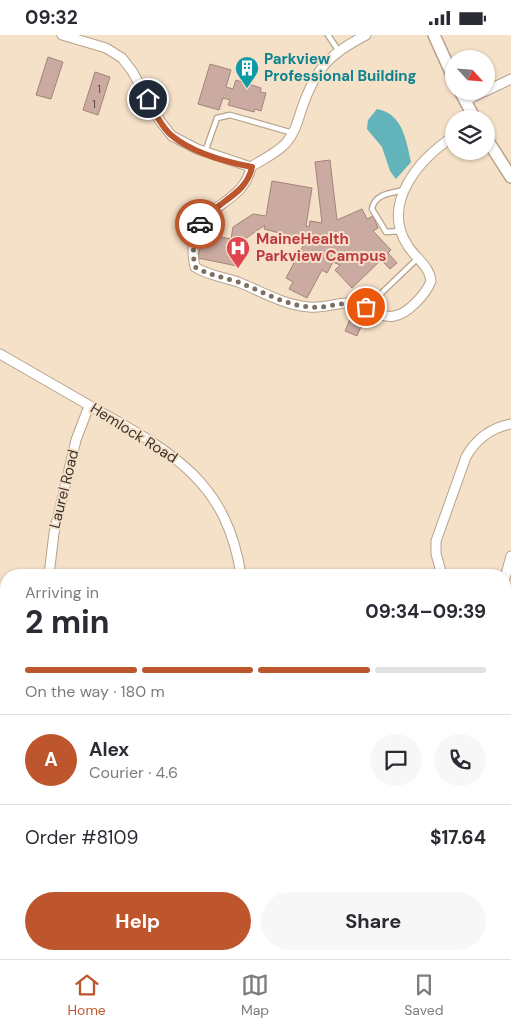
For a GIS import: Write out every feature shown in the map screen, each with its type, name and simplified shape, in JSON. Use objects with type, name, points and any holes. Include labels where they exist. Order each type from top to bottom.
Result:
[{"type":"street","points":[[62,35],[106,48],[122,58],[132,71],[165,129],[180,141],[206,152],[252,167]]},
{"type":"street","points":[[366,35],[338,50],[318,71],[292,133],[280,149],[252,167],[250,176],[243,188],[210,212],[200,224],[193,244],[195,267],[204,273],[231,280],[274,298],[301,306],[328,307],[352,303],[387,317],[396,316],[419,299],[429,288],[431,281],[430,273],[408,246],[401,231],[399,217],[404,191],[427,157],[445,143]]},
{"type":"street","points":[[434,35],[445,59]]},
{"type":"street","points":[[495,87],[511,79]]},
{"type":"street","points":[[495,152],[511,177]]},
{"type":"street","name":"Hemlock Road","points":[[0,354],[154,442],[183,463],[216,502],[228,524],[236,546],[240,569]]},
{"type":"street","name":"Laurel Road","points":[[50,569],[54,533],[76,440],[90,405]]},
{"type":"street","points":[[440,569],[436,554],[436,541],[466,457],[472,445],[482,436],[511,424]]},
{"type":"street","points":[[507,569],[511,556]]},
{"type":"lane","points":[[328,35],[338,50]]},
{"type":"lane","points":[[206,152],[217,117],[230,115],[292,133]]},
{"type":"lane","points":[[401,231],[386,233],[372,209],[376,200],[384,194],[404,191]]},
{"type":"lane","points":[[366,307],[418,258]]},
{"type":"water","points":[[377,109],[393,116],[405,137],[411,162],[396,179],[390,171],[382,147],[367,129],[368,120]]},
{"type":"building","points":[[48,57],[63,62],[51,99],[36,95]]},
{"type":"building","name":"Parkview Professional Building","points":[[210,64],[231,70],[226,87],[233,89],[236,80],[261,88],[260,92],[266,93],[261,111],[255,109],[254,112],[228,105],[230,100],[223,98],[219,110],[198,104]]},
{"type":"building","points":[[95,72],[110,77],[98,115],[83,110]]},
{"type":"building","name":"MaineHealth Parkview Campus","points":[[330,160],[337,220],[362,209],[367,219],[373,216],[378,228],[373,231],[391,250],[388,253],[397,263],[390,269],[381,260],[352,288],[335,270],[340,265],[333,262],[327,273],[322,270],[307,298],[289,289],[293,282],[286,278],[305,242],[283,238],[283,234],[264,229],[265,225],[242,241],[237,266],[198,258],[203,233],[231,239],[233,227],[253,214],[266,216],[272,181],[312,188],[306,226],[309,227],[310,221],[322,223],[315,162]]},
{"type":"building","points":[[355,307],[367,312],[357,336],[345,331]]},
{"type":"way so far","points":[[200,224],[193,244],[193,259],[195,267],[204,273],[240,283],[274,298],[301,306],[328,307],[352,303],[366,307]]},
{"type":"place","name":"Parkview Professional Building","points":[[247,89]]},
{"type":"place","name":"MaineHealth Parkview Campus","points":[[238,269]]},
{"type":"route","points":[[148,99],[165,129],[180,141],[233,162],[252,167],[250,176],[243,188],[204,217],[200,224]]}]
